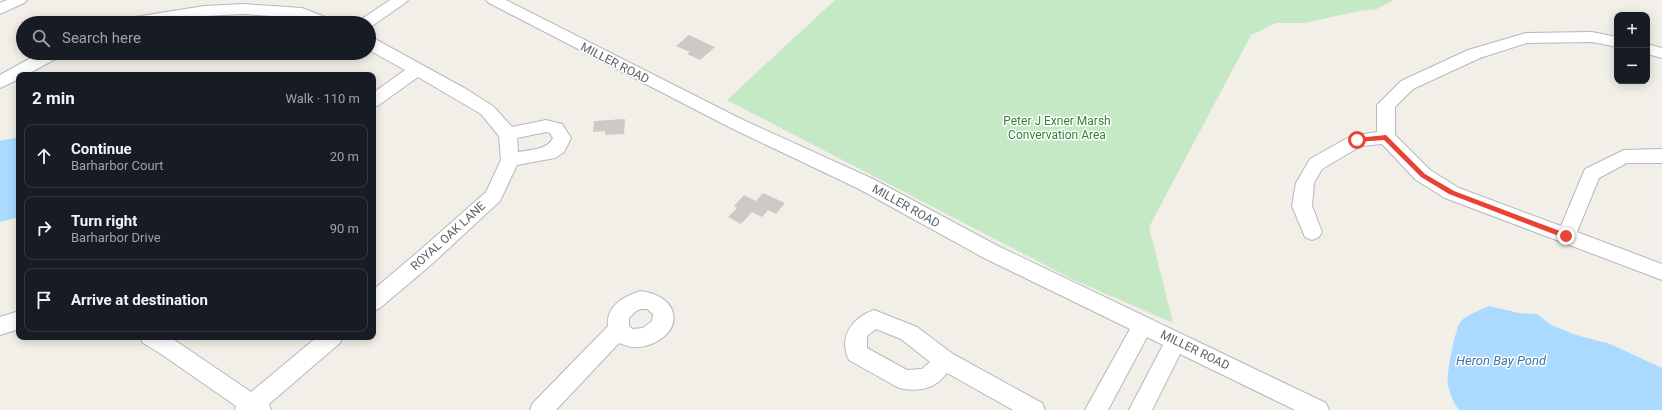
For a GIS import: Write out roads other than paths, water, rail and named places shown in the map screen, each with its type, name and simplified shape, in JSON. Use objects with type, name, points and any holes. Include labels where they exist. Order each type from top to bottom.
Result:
[{"type":"street","points":[[0,10],[19,0]]},
{"type":"street","points":[[376,16],[400,0]]},
{"type":"street","name":"MILLER ROAD","points":[[494,0],[737,124],[866,184],[991,252],[1318,410]]},
{"type":"street","points":[[159,16],[206,5],[302,13],[310,16]]},
{"type":"street","points":[[1614,41],[1592,36],[1526,38],[1474,54],[1407,85],[1386,105],[1386,138],[1423,175],[1452,193],[1662,272]]},
{"type":"street","points":[[376,48],[487,110],[508,134],[510,160],[548,153],[558,147],[562,138],[556,128],[546,126],[508,134]]},
{"type":"street","points":[[1650,50],[1662,52]]},
{"type":"street","points":[[18,72],[40,60]]},
{"type":"street","points":[[376,99],[417,70]]},
{"type":"street","points":[[0,82],[16,73]]},
{"type":"street","points":[[1312,232],[1302,206],[1305,183],[1316,164],[1336,150],[1357,140],[1386,138]]},
{"type":"street","points":[[1566,236],[1592,174],[1624,156],[1662,156]]},
{"type":"street","name":"ROYAL OAK LANE","points":[[376,299],[426,257],[492,196],[510,160]]},
{"type":"street","points":[[0,326],[16,321]]},
{"type":"street","points":[[1096,410],[1143,325]]},
{"type":"street","points":[[541,410],[619,329]]},
{"type":"street","points":[[156,340],[169,347],[253,408],[329,340]]},
{"type":"street","points":[[1140,410],[1176,341]]},
{"type":"street","points":[[945,361],[1034,410]]},
{"type":"water","points":[[16,138],[16,218],[0,222],[0,141]]},
{"type":"water","name":"Heron Bay Pond","points":[[1489,306],[1519,313],[1537,314],[1551,325],[1576,335],[1610,344],[1662,368],[1662,410],[1459,410],[1452,398],[1448,385],[1450,362],[1456,333],[1461,321],[1471,314]]},
{"type":"park label","name":"Peter J Exner Marsh Convervation Area","points":[[1057,128]]}]
